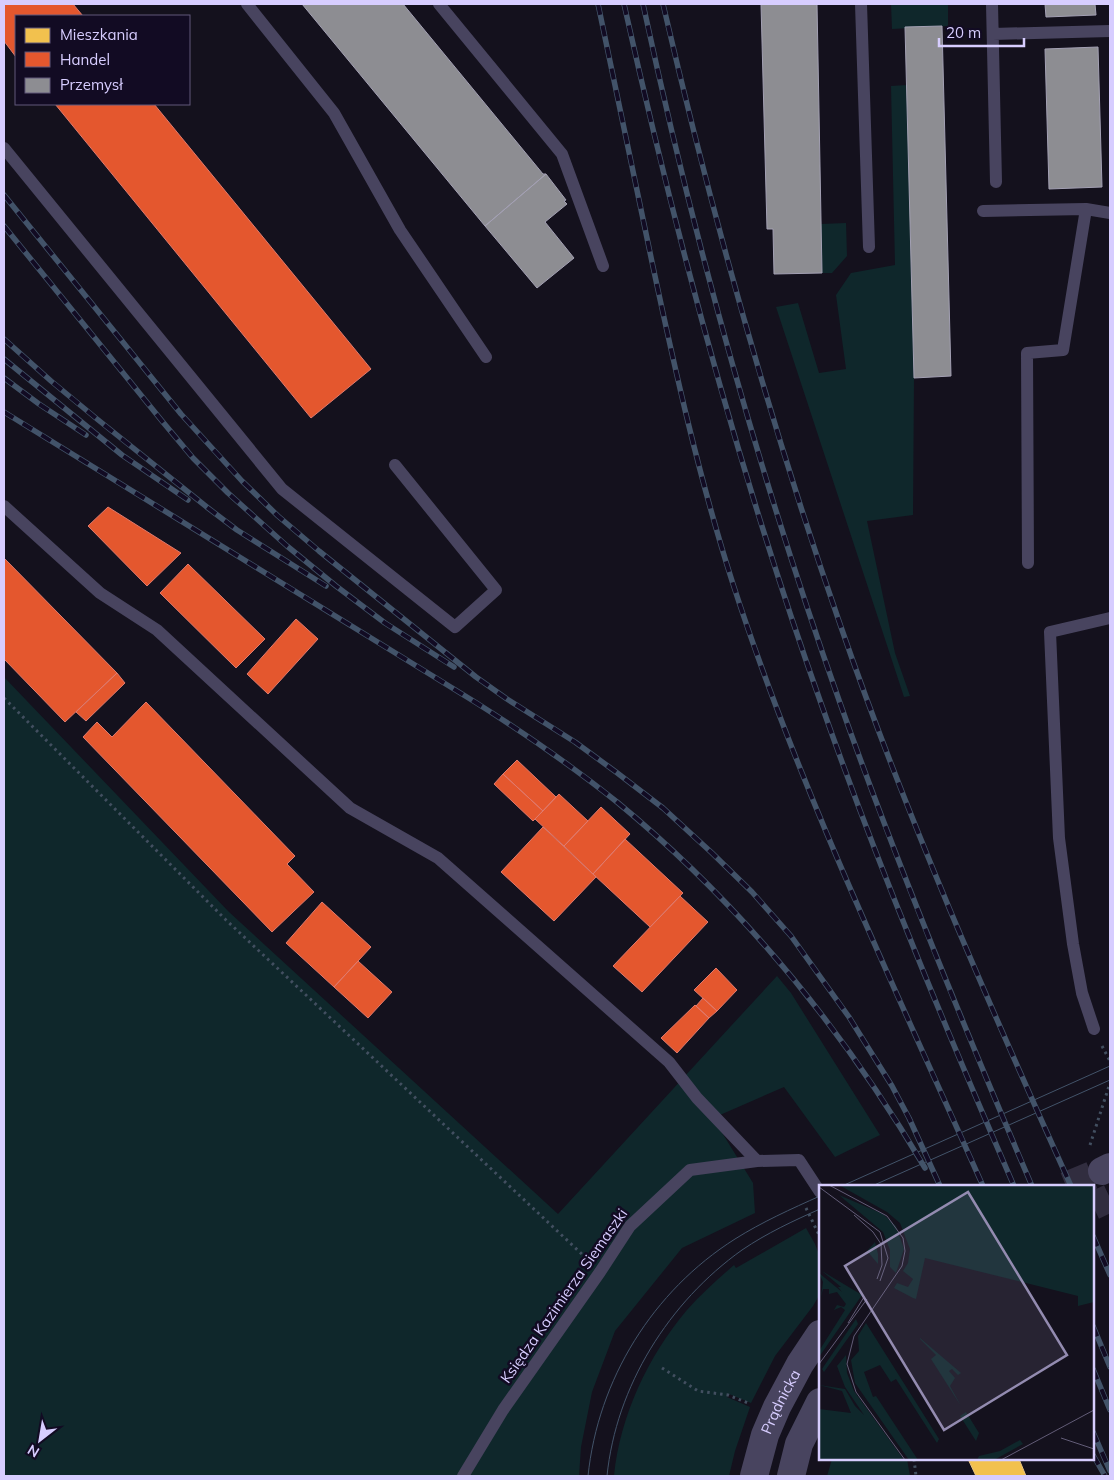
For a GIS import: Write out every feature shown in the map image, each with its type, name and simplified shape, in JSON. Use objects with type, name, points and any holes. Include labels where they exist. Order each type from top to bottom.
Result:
[{"type":"street","name":"Prądnicka","points":[[754,1476],[765,1435],[777,1407],[800,1364],[819,1336]]},
{"type":"street","points":[[791,1476],[799,1444],[819,1404]]},
{"type":"lane","points":[[248,4],[334,113],[400,230],[486,356]]},
{"type":"lane","points":[[439,4],[562,154],[603,266]]},
{"type":"lane","points":[[861,4],[869,247]]},
{"type":"lane","points":[[992,4],[996,182]]},
{"type":"lane","points":[[993,34],[1110,31]]},
{"type":"lane","points":[[4,148],[282,489],[455,627],[496,590],[396,465]]},
{"type":"lane","points":[[983,211],[1086,209],[1110,213]]},
{"type":"lane","points":[[1028,563],[1026,353],[1063,350],[1086,209]]},
{"type":"lane","points":[[4,506],[100,593],[157,630],[350,808],[438,858],[669,1062],[697,1098],[757,1161]]},
{"type":"lane","points":[[1094,1030],[1082,994],[1077,969],[1059,838],[1050,632],[1110,618]]},
{"type":"lane","name":"Księdza Kazimierza Siemaszki","points":[[463,1476],[503,1410],[630,1226],[690,1170],[757,1161],[799,1160],[819,1190]]},
{"type":"path","points":[[4,698],[232,926],[600,1272]]},
{"type":"path","points":[[1100,1162],[1110,1083]]},
{"type":"path","points":[[662,1368],[698,1391],[728,1396],[752,1405]]},
{"type":"path","points":[[914,1460],[916,1476]]},
{"type":"green space","points":[[891,4],[948,4],[948,26],[892,29]]},
{"type":"green space","points":[[907,85],[914,378],[913,515],[867,521],[895,653],[910,696],[904,697],[776,307],[798,303],[819,373],[846,369],[836,295],[851,273],[895,265],[891,86]]},
{"type":"green space","points":[[846,223],[847,256],[832,273],[822,273],[821,224]]},
{"type":"green space","points":[[4,677],[229,912],[558,1214],[777,976],[791,993],[880,1135],[835,1157],[784,1087],[713,1118],[753,1183],[755,1213],[682,1248],[615,1331],[592,1392],[581,1447],[579,1476],[4,1476]]},
{"type":"green space","points":[[806,1228],[819,1254],[819,1296],[775,1356],[751,1403],[729,1394],[727,1397],[750,1407],[735,1451],[729,1476],[614,1476],[622,1431],[629,1409],[648,1367],[687,1310],[734,1265],[736,1268]]},
{"type":"green space","points":[[832,1460],[907,1460],[910,1476],[827,1476]]},
{"type":"building: Mieszkania","points":[[968,1460],[1019,1460],[1026,1476],[976,1476]]},
{"type":"building: Handel","points":[[4,4],[73,4],[82,15],[15,15],[15,56],[4,41]]},
{"type":"building: Handel","points":[[56,105],[155,105],[371,369],[311,418]]},
{"type":"building: Handel","points":[[108,507],[181,553],[147,586],[88,526]]},
{"type":"building: Handel","points":[[4,558],[117,673],[65,722],[4,659]]},
{"type":"building: Handel","points":[[188,564],[265,639],[236,668],[160,593]]},
{"type":"building: Handel","points":[[296,619],[318,639],[268,694],[247,674]]},
{"type":"building: Handel","points":[[117,673],[125,683],[86,721],[76,712]]},
{"type":"building: Handel","points":[[146,702],[295,856],[287,864],[314,892],[272,932],[83,737],[97,722],[112,737]]},
{"type":"building: Handel","points":[[517,760],[556,797],[543,811],[503,774]]},
{"type":"building: Handel","points":[[503,774],[543,811],[533,821],[494,784]]},
{"type":"building: Handel","points":[[559,794],[588,821],[564,846],[535,819]]},
{"type":"building: Handel","points":[[601,807],[630,834],[593,874],[564,846]]},
{"type":"building: Handel","points":[[543,827],[596,877],[554,921],[501,872]]},
{"type":"building: Handel","points":[[625,839],[683,893],[650,927],[593,874]]},
{"type":"building: Handel","points":[[680,896],[708,922],[642,992],[613,966]]},
{"type":"building: Handel","points":[[322,902],[371,947],[334,987],[286,943]]},
{"type":"building: Handel","points":[[358,961],[392,992],[368,1018],[334,987]]},
{"type":"building: Handel","points":[[716,968],[737,990],[717,1011],[694,990]]},
{"type":"building: Handel","points":[[703,998],[717,1011],[709,1018],[696,1006]]},
{"type":"building: Handel","points":[[695,1005],[709,1018],[677,1053],[661,1038]]},
{"type":"building: Przemysł","points":[[302,4],[403,4],[543,174],[546,174],[485,226]]},
{"type":"building: Przemysł","points":[[761,4],[817,4],[822,273],[774,274],[773,229],[767,229]]},
{"type":"building: Przemysł","points":[[1045,4],[1095,4],[1096,15],[1046,17]]},
{"type":"building: Przemysł","points":[[942,26],[951,376],[914,378],[905,27]]},
{"type":"building: Przemysł","points":[[1098,47],[1102,187],[1049,189],[1045,49]]},
{"type":"building: Przemysł","points":[[546,174],[567,204],[545,222],[574,258],[537,288],[485,226]]},
{"type":"tunnel","points":[[1068,1185],[1102,1171]]},
{"type":"tunnel","points":[[1094,1206],[1110,1198]]},
{"type":"tram line","points":[[844,1185],[1110,1066]]},
{"type":"tram line","points":[[874,1185],[1110,1080]]},
{"type":"tram line","points":[[588,1476],[594,1440],[604,1405],[617,1372],[634,1341],[655,1311],[679,1284],[706,1260],[735,1239],[766,1221],[819,1196]]},
{"type":"tram line","points":[[607,1476],[612,1443],[634,1379],[670,1321],[691,1295],[742,1250],[771,1233],[819,1209]]},
{"type":"railway","points":[[598,4],[679,383],[698,464],[733,584],[759,661],[818,813],[983,1185]]},
{"type":"railway","points":[[624,4],[666,182],[713,360],[738,448],[793,622],[845,770],[891,890],[1014,1185]]},
{"type":"railway","points":[[643,4],[706,269],[756,444],[810,617],[908,886],[1032,1185]]},
{"type":"railway","points":[[663,4],[722,240],[766,396],[841,627],[866,698],[921,839],[1009,1048],[1071,1185]]},
{"type":"railway","points":[[4,195],[181,414],[242,481],[278,516],[476,677],[575,742],[663,808],[752,892],[791,936],[849,1017],[892,1086],[940,1185]]},
{"type":"railway","points":[[4,226],[193,458],[228,493],[287,546],[336,586],[385,623],[454,667]]},
{"type":"railway","points":[[4,339],[51,381],[208,508],[237,530],[326,586]]},
{"type":"railway","points":[[4,359],[122,455],[188,500]]},
{"type":"railway","points":[[4,378],[86,435]]},
{"type":"railway","points":[[4,412],[475,702],[548,750],[617,802],[706,883],[787,971],[860,1067],[925,1168]]},
{"type":"railway","points":[[1094,1238],[1110,1275]]},
{"type":"railway","points":[[1094,1328],[1110,1367]]},
{"type":"railway","points":[[1094,1371],[1110,1410]]},
{"type":"railway","points":[[1094,1434],[1110,1471]]},
{"type":"railway","points":[[1094,1457],[1105,1476]]}]
